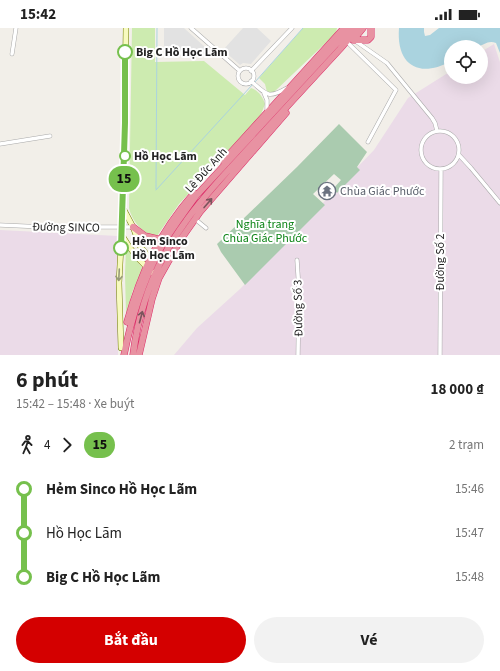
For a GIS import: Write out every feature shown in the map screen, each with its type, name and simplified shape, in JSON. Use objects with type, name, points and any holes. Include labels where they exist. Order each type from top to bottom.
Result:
[{"type":"highway","name":"Lê Đức Anh","points":[[134,355],[138,325],[162,240],[182,207],[344,28]]},
{"type":"highway","name":"Lê Đức Anh","points":[[162,240],[196,196],[351,28]]},
{"type":"highway","name":"Lê Đức Anh","points":[[349,40],[358,28]]},
{"type":"highway","name":"Lê Đức Anh","points":[[123,355],[129,329],[143,287],[156,264],[193,211],[213,187],[340,49],[364,28]]},
{"type":"highway","points":[[349,40],[368,40],[371,37],[371,28]]},
{"type":"highway","name":"Lê Đức Anh","points":[[156,264],[181,239],[195,219],[294,105],[301,92]]},
{"type":"highway","points":[[133,227],[145,236],[162,240]]},
{"type":"highway","name":"Lê Đức Anh","points":[[123,355],[121,348],[138,285],[152,272]]},
{"type":"highway","name":"Lê Đức Anh","points":[[139,355],[152,299],[152,272]]},
{"type":"main road","points":[[121,348],[119,283],[123,209],[126,28]]},
{"type":"main road","points":[[123,209],[133,227],[136,240],[156,264]]},
{"type":"main road","points":[[122,236],[130,250],[152,272]]},
{"type":"street","points":[[12,54],[16,28]]},
{"type":"street","points":[[192,28],[240,71]]},
{"type":"street","points":[[251,70],[292,28]]},
{"type":"street","points":[[349,40],[382,58],[390,66],[432,118],[435,123],[436,131]]},
{"type":"street","points":[[349,40],[396,90],[368,142]]},
{"type":"street","points":[[240,71],[247,69],[251,70]]},
{"type":"street","points":[[251,70],[253,77],[251,82]]},
{"type":"street","points":[[240,71],[238,76],[242,82],[247,84],[251,82]]},
{"type":"street","points":[[251,82],[264,93],[272,95],[290,87]]},
{"type":"street","points":[[264,93],[267,100],[267,113]]},
{"type":"street","points":[[459,155],[451,165],[441,169],[428,165],[422,158],[420,150],[424,138],[430,133],[436,131],[447,131],[454,136],[458,143],[459,155],[500,203]]},
{"type":"street","points":[[0,144],[50,136]]},
{"type":"street","name":"Đường Số 2","points":[[440,355],[441,169]]},
{"type":"street","points":[[195,219],[206,228]]},
{"type":"street","name":"Đường SINCO","points":[[0,226],[44,228],[133,227]]},
{"type":"street","name":"Đường Số 3","points":[[297,260],[299,290],[298,355]]},
{"type":"shaded area","points":[[164,28],[184,28],[206,48],[206,56],[164,56]]},
{"type":"shaded area","points":[[243,28],[257,28],[271,41],[251,64],[243,63],[240,65],[223,50]]},
{"type":"shaded area","points":[[494,44],[500,62],[500,355],[174,355],[197,328],[240,289],[374,150],[408,98],[444,75],[444,84],[488,84],[488,48]]},
{"type":"shaded area","points":[[0,230],[118,236],[118,355],[0,355]]},
{"type":"green space","points":[[132,28],[155,28],[155,62],[204,61],[245,95],[251,88],[256,90],[262,96],[265,104],[260,117],[179,204],[157,236],[147,233],[135,222],[129,208]]},
{"type":"green space","points":[[303,28],[337,28],[336,33],[273,93],[267,92],[265,84],[259,78]]},
{"type":"green space","name":"Nghĩa trang Chùa Giác Phước","points":[[339,124],[367,152],[357,167],[360,170],[337,193],[333,189],[341,180],[334,174],[313,194],[325,205],[245,285],[221,252],[217,244],[297,167]]},
{"type":"green space","points":[[126,248],[143,269],[133,290],[126,314],[125,274]]},
{"type":"water","points":[[399,28],[424,28],[425,36],[430,35],[439,28],[500,28],[500,53],[496,43],[488,42],[488,40],[444,40],[444,64],[429,69],[412,65],[401,51]]},
{"type":"waterway","points":[[156,189],[157,28]]},
{"type":"waterway","points":[[255,82],[303,28]]},
{"type":"waterway","points":[[156,190],[253,84]]},
{"type":"bus line","name":"15","points":[[121,248],[126,94],[125,52]]},
{"type":"place","name":"Big C Hồ Học Lãm","points":[[125,52]]},
{"type":"place","name":"Hồ Học Lãm","points":[[125,156]]},
{"type":"place","name":"Chùa Giác Phước","points":[[327,191]]},
{"type":"place","name":"Hẻm Sinco Hồ Học Lãm","points":[[121,248]]}]
